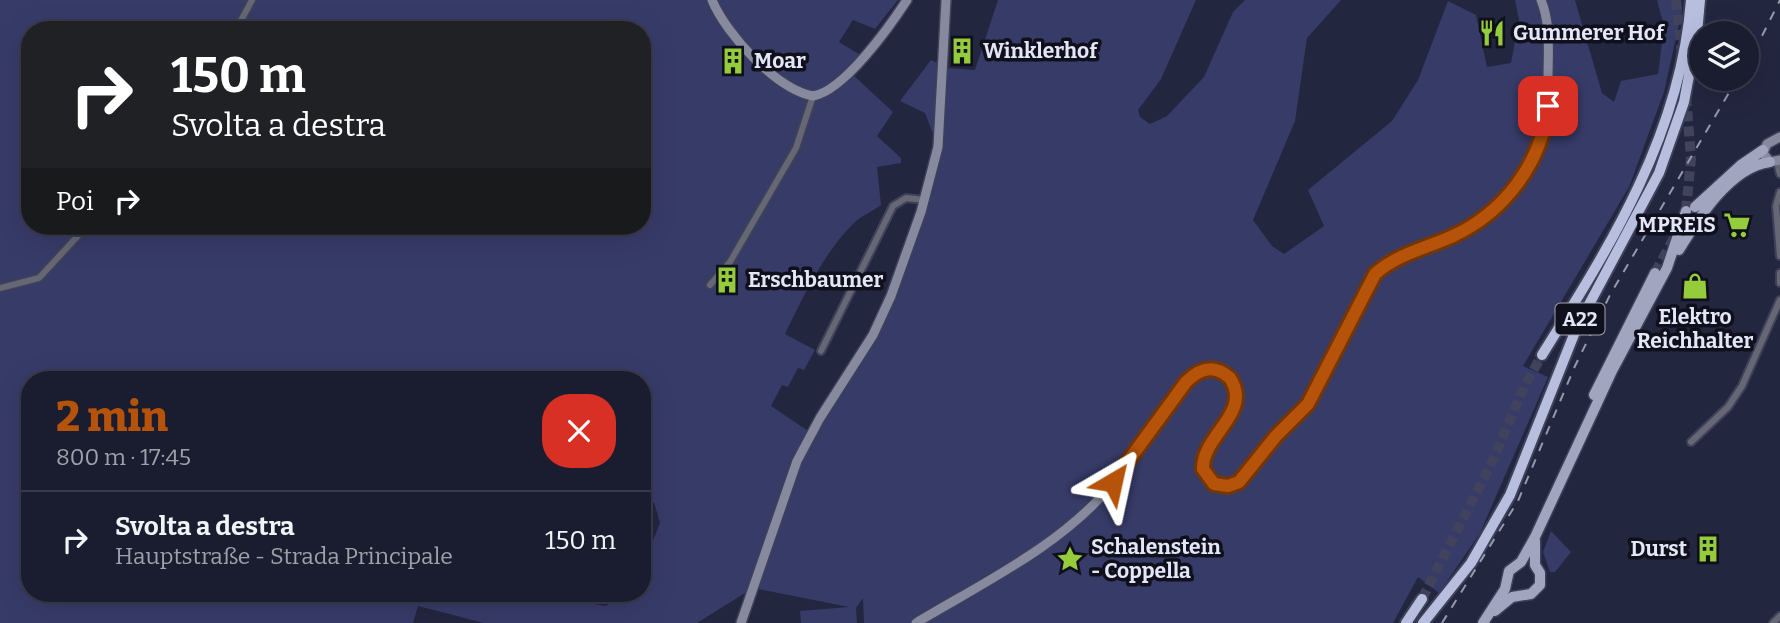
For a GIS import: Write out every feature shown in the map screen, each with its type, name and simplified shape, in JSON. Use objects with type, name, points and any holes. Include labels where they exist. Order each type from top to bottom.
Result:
[{"type":"highway","name":"A22","points":[[1542,355],[1650,167],[1674,96],[1691,0]]},
{"type":"highway","name":"A22","points":[[1423,623],[1471,563],[1510,495],[1581,317],[1662,164],[1690,77],[1700,0]]},
{"type":"highway","points":[[1406,623],[1422,599]]},
{"type":"main road","points":[[1667,268],[1690,209],[1741,165],[1763,150]]},
{"type":"main road","points":[[1483,623],[1508,581],[1512,567],[1521,562],[1535,537],[1612,371],[1667,268],[1708,206],[1752,167],[1775,161]]},
{"type":"main road","points":[[1574,454],[1578,430],[1606,365],[1655,273]]},
{"type":"main road","points":[[1490,614],[1519,594],[1531,594],[1539,585],[1541,577],[1535,565],[1535,537]]},
{"type":"main road","points":[[1521,562],[1535,565]]},
{"type":"main road","points":[[1508,581],[1519,594]]},
{"type":"street","points":[[240,21],[251,0]]},
{"type":"street","points":[[712,0],[724,25],[744,47],[779,78],[813,96]]},
{"type":"street","points":[[710,285],[730,261],[796,148],[813,96],[827,90],[859,63],[907,0]]},
{"type":"street","points":[[741,623],[797,461],[816,425],[873,335],[899,276],[925,200],[938,147],[946,0]]},
{"type":"street","points":[[916,623],[1042,546],[1078,518],[1113,482],[1182,387],[1201,370],[1212,369],[1225,374],[1236,392],[1233,410],[1205,454],[1205,475],[1222,486],[1239,482],[1276,436],[1315,395],[1375,274],[1386,264],[1454,235],[1488,214],[1532,162],[1543,135],[1548,106],[1548,27],[1541,0]]},
{"type":"street","points":[[1778,142],[1763,150],[1765,159],[1775,161],[1780,174]]},
{"type":"street","points":[[1780,192],[1776,206],[1780,256]]},
{"type":"street","points":[[821,351],[893,206],[906,198],[925,200]]},
{"type":"street","points":[[0,288],[39,278],[79,235]]},
{"type":"street","points":[[1780,273],[1780,283]]},
{"type":"street","points":[[1691,442],[1728,407],[1742,386],[1780,300]]},
{"type":"street","points":[[1773,623],[1780,616]]},
{"type":"shaded area","points":[[0,0],[898,0],[875,29],[853,20],[839,42],[867,59],[852,74],[893,112],[877,136],[901,158],[901,163],[877,167],[881,205],[857,220],[833,247],[785,334],[815,350],[804,370],[798,368],[788,387],[782,385],[771,406],[811,433],[891,296],[938,147],[925,113],[900,101],[931,60],[948,68],[975,70],[998,0],[1196,0],[1161,79],[1138,110],[1140,117],[1150,124],[1167,116],[1204,77],[1233,12],[1245,0],[1341,0],[1307,38],[1295,121],[1253,220],[1272,246],[1284,254],[1324,226],[1308,190],[1392,121],[1418,80],[1448,1],[1476,15],[1487,67],[1511,63],[1519,20],[1515,0],[1575,0],[1602,93],[1614,102],[1621,81],[1658,74],[1664,26],[1657,0],[1680,0],[1682,11],[1664,92],[1629,187],[1523,366],[1548,377],[1480,533],[1439,593],[1418,577],[1393,623],[864,623],[863,598],[856,608],[857,623],[801,623],[800,611],[849,607],[753,588],[697,623],[484,623],[418,606],[413,623],[0,623]]},
{"type":"shaded area","points":[[1551,531],[1571,552],[1555,572],[1550,572],[1543,552]]},
{"type":"tunnel","points":[[1676,0],[1682,54]]},
{"type":"tunnel","points":[[1686,96],[1691,158],[1686,211]]},
{"type":"tunnel","points":[[1655,273],[1675,236]]},
{"type":"tunnel","points":[[1422,599],[1493,460],[1524,387],[1542,355]]},
{"type":"railway","points":[[1759,42],[1780,0]]},
{"type":"railway","points":[[1442,623],[1518,501],[1575,366],[1610,295],[1730,91]]},
{"type":"place","name":"Gummerer Hof","points":[[1492,33]]},
{"type":"place","name":"Winklerhof","points":[[962,51]]},
{"type":"place","name":"Moar","points":[[733,61]]},
{"type":"place","name":"MPREIS","points":[[1737,225]]},
{"type":"place","name":"Erschbaumer","points":[[727,280]]},
{"type":"place","name":"Elektro Reichhalter","points":[[1695,286]]},
{"type":"place","name":"Durst","points":[[1708,549]]},
{"type":"place","name":"Schalenstein - Coppella","points":[[1070,559]]},
{"type":"route","points":[[1113,482],[1186,382],[1201,370],[1207,369],[1218,370],[1230,378],[1236,397],[1233,410],[1205,454],[1203,469],[1214,484],[1228,486],[1239,482],[1276,436],[1315,395],[1375,274],[1386,264],[1454,235],[1488,214],[1516,185],[1532,162],[1539,149],[1548,106]]}]
